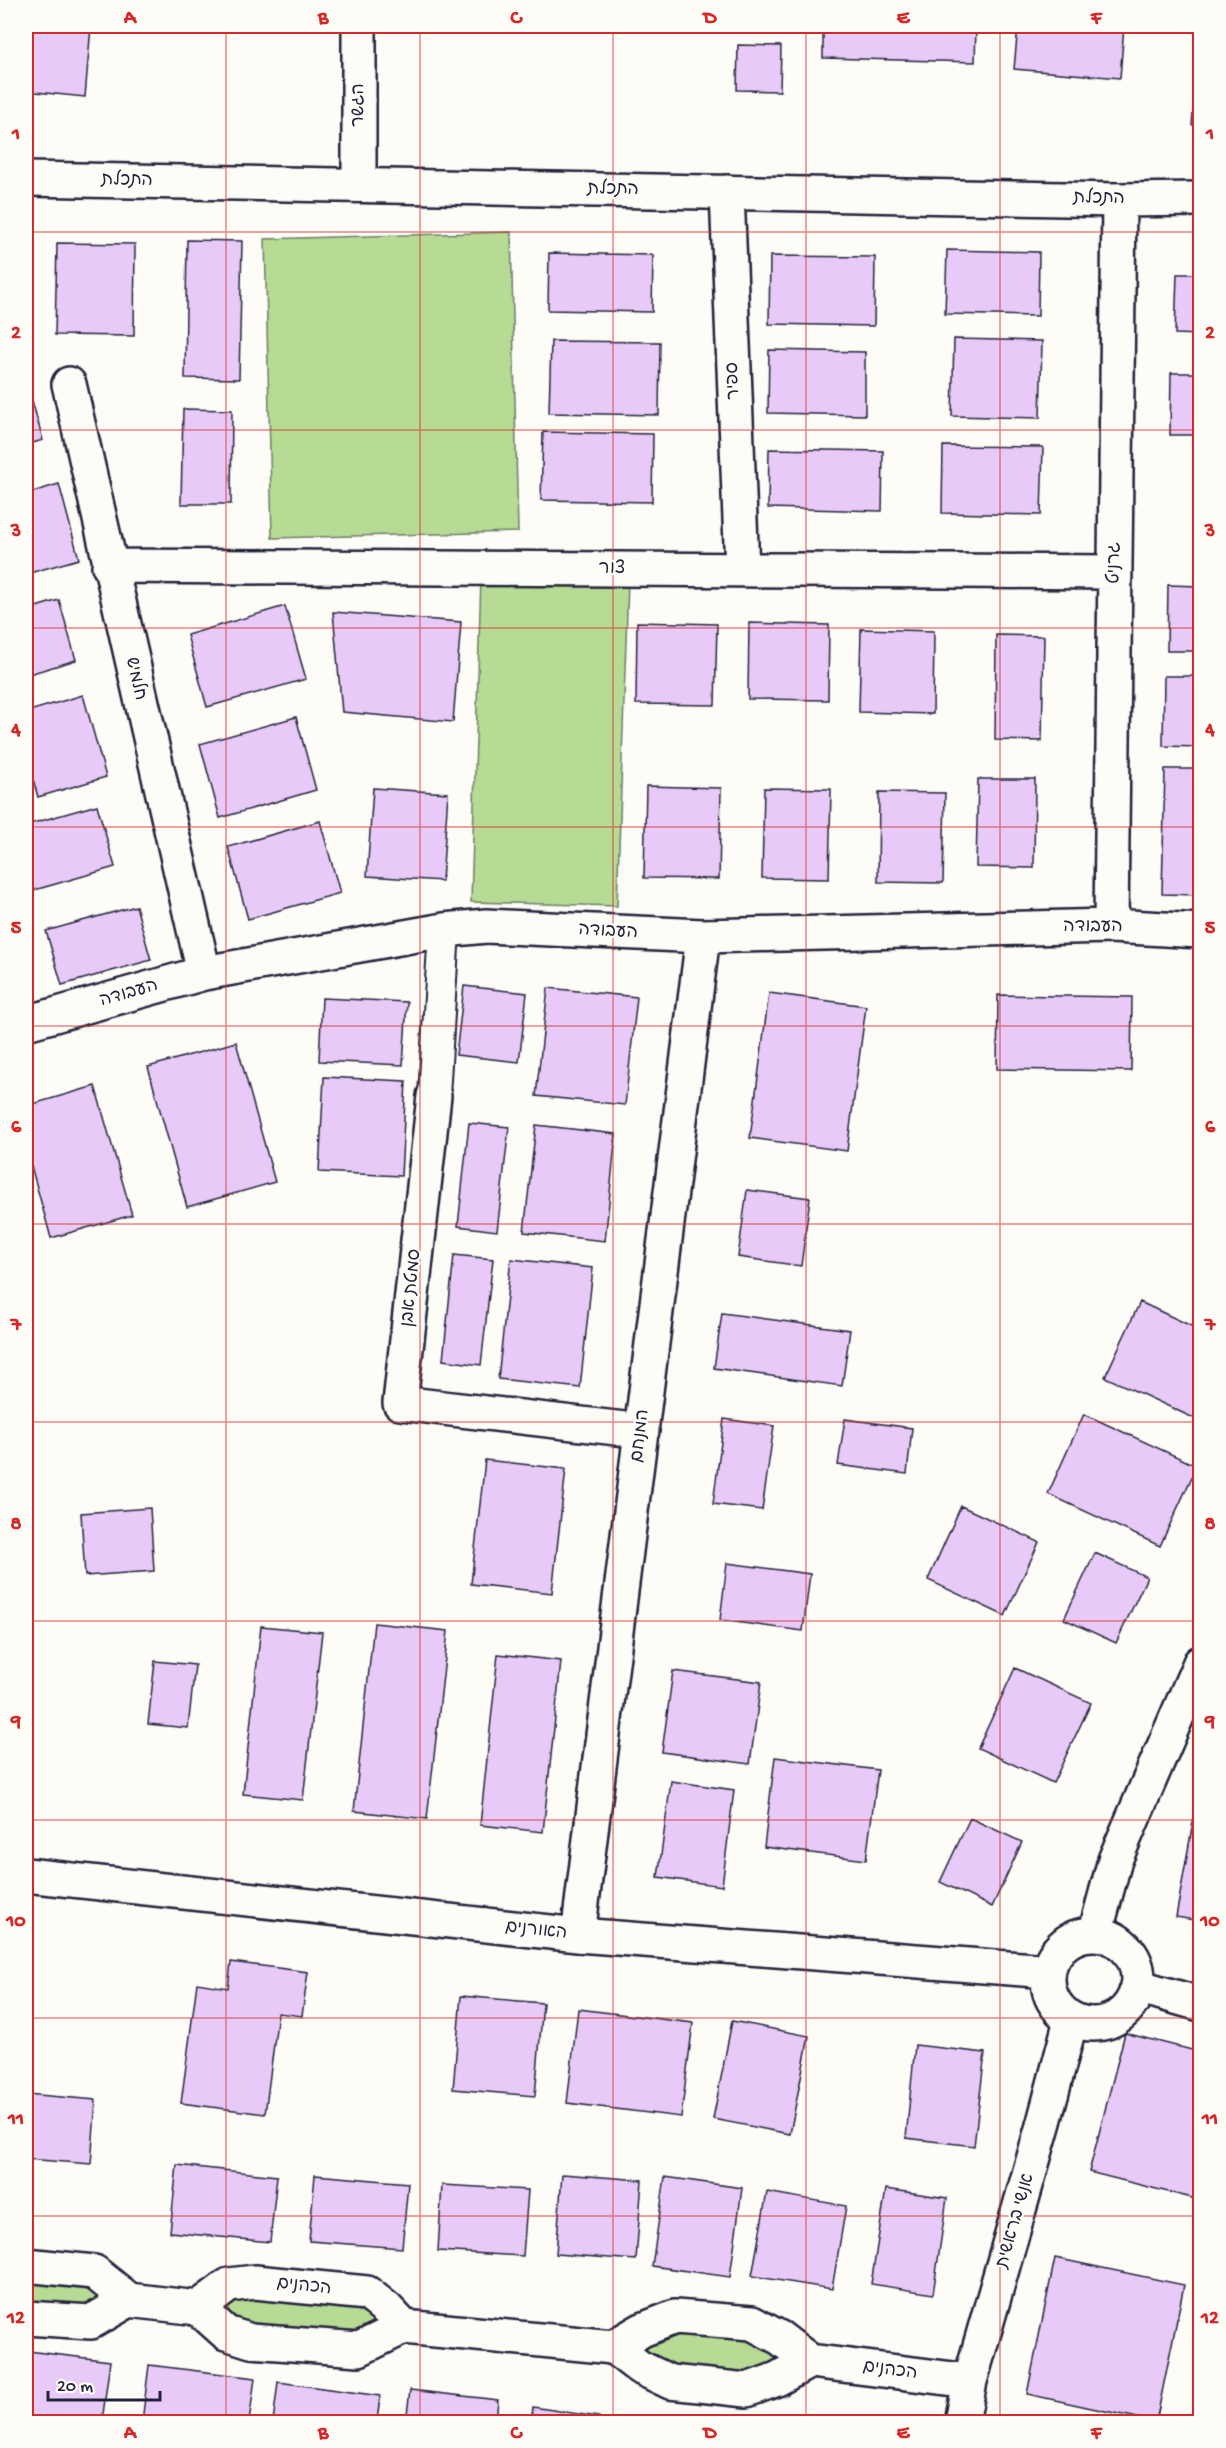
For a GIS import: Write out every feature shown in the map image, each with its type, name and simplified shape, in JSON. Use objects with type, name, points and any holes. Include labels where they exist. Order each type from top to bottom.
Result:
[{"type":"street","name":"הגשר","points":[[359,26],[359,185]]},
{"type":"street","name":"התכלת","points":[[26,179],[1119,200],[1200,199]]},
{"type":"street","name":"ספיר","points":[[727,192],[742,570]]},
{"type":"street","name":"גרניט","points":[[1111,926],[1119,200]]},
{"type":"street","name":"חלמיש","points":[[69,384],[204,973]]},
{"type":"street","name":"צור","points":[[109,566],[1114,572]]},
{"type":"street","name":"העבודה","points":[[26,1023],[204,973],[444,930],[486,926],[703,936],[1111,926],[1200,931]]},
{"type":"street","name":"סמטת אבן","points":[[444,930],[434,1096],[400,1403],[642,1431]]},
{"type":"street","name":"המנחם","points":[[578,1935],[703,936]]},
{"type":"street","points":[[1095,1934],[1114,1860],[1200,1663]]},
{"type":"street","name":"האורנים","points":[[26,1875],[578,1935],[1048,1971]]},
{"type":"street","points":[[1095,1934],[1117,1941],[1128,1951],[1135,1964],[1137,1986],[1136,1995],[1128,2008],[1116,2019],[1101,2024],[1086,2025],[1071,2020],[1058,2010],[1047,1984],[1048,1971],[1054,1956],[1063,1945],[1076,1937],[1095,1934]]},
{"type":"street","points":[[1137,1986],[1200,2004]]},
{"type":"street","name":"אנשי בראשית","points":[[962,2422],[970,2380],[1071,2020]]},
{"type":"street","points":[[26,2265],[94,2272],[129,2300],[198,2308],[226,2333],[251,2341],[359,2349],[404,2327],[613,2347],[639,2367],[670,2382],[747,2390],[777,2379],[810,2361],[780,2338],[752,2323],[675,2317],[642,2330],[613,2347]]},
{"type":"street","name":"הכהנים","points":[[198,2308],[229,2285],[255,2282],[277,2284],[367,2293],[404,2327]]},
{"type":"street","points":[[26,2318],[92,2322],[129,2300]]},
{"type":"street","name":"הכהנים","points":[[810,2361],[970,2380]]},
{"type":"green space","points":[[511,232],[518,532],[272,538],[265,239]]},
{"type":"green space","points":[[481,578],[628,582],[617,906],[471,902]]},
{"type":"green space","points":[[26,2280],[91,2284],[110,2298],[90,2309],[26,2305]]},
{"type":"green space","points":[[242,2298],[351,2306],[379,2323],[346,2338],[243,2327],[219,2310]]},
{"type":"green space","points":[[655,2333],[710,2335],[764,2342],[784,2358],[758,2373],[706,2370],[655,2363],[637,2347]]},
{"type":"building","points":[[26,26],[91,26],[85,97],[26,91]]},
{"type":"building","points":[[823,26],[976,26],[975,62],[823,58]]},
{"type":"building","points":[[1018,26],[1124,26],[1120,78],[1014,69]]},
{"type":"building","points":[[1200,28],[1200,126],[1192,125]]},
{"type":"building","points":[[738,45],[781,46],[780,91],[737,90]]},
{"type":"building","points":[[187,240],[242,241],[239,379],[185,378]]},
{"type":"building","points":[[57,243],[135,244],[134,336],[55,335]]},
{"type":"building","points":[[947,250],[1039,252],[1038,316],[945,314]]},
{"type":"building","points":[[549,253],[653,255],[652,312],[548,310]]},
{"type":"building","points":[[770,256],[875,257],[874,326],[769,324]]},
{"type":"building","points":[[1177,274],[1200,274],[1200,335],[1175,334]]},
{"type":"building","points":[[954,339],[1042,341],[1040,418],[952,416]]},
{"type":"building","points":[[551,341],[660,342],[659,415],[549,413]]},
{"type":"building","points":[[769,350],[865,352],[865,415],[768,413]]},
{"type":"building","points":[[1171,373],[1200,373],[1200,435],[1170,435]]},
{"type":"building","points":[[26,379],[43,440],[26,445]]},
{"type":"building","points":[[183,409],[232,410],[231,504],[181,504]]},
{"type":"building","points":[[543,432],[653,434],[652,502],[541,500]]},
{"type":"building","points":[[943,446],[1043,447],[1041,515],[942,513]]},
{"type":"building","points":[[769,449],[883,451],[882,511],[768,508]]},
{"type":"building","points":[[59,484],[79,559],[26,574],[26,494]]},
{"type":"building","points":[[1168,585],[1200,586],[1200,651],[1167,651]]},
{"type":"building","points":[[59,600],[76,660],[26,675],[26,610]]},
{"type":"building","points":[[285,606],[306,679],[207,707],[187,635]]},
{"type":"building","points":[[333,612],[461,622],[453,722],[342,712]]},
{"type":"building","points":[[637,622],[717,624],[715,705],[636,704]]},
{"type":"building","points":[[749,623],[829,625],[828,700],[748,699]]},
{"type":"building","points":[[861,629],[934,631],[933,714],[859,712]]},
{"type":"building","points":[[996,635],[1044,636],[1042,741],[995,740]]},
{"type":"building","points":[[1164,676],[1200,676],[1200,747],[1163,746]]},
{"type":"building","points":[[83,695],[106,777],[38,797],[26,754],[26,712]]},
{"type":"building","points":[[296,717],[316,790],[220,818],[200,744]]},
{"type":"building","points":[[1165,769],[1200,769],[1200,895],[1162,894]]},
{"type":"building","points":[[978,779],[1035,779],[1034,868],[976,867]]},
{"type":"building","points":[[646,786],[721,788],[719,879],[644,878]]},
{"type":"building","points":[[373,788],[448,793],[442,881],[367,876]]},
{"type":"building","points":[[764,788],[831,789],[829,879],[762,878]]},
{"type":"building","points":[[879,792],[945,793],[943,883],[878,882]]},
{"type":"building","points":[[97,805],[115,867],[31,891],[26,871],[26,825]]},
{"type":"building","points":[[320,821],[340,893],[248,919],[228,847]]},
{"type":"building","points":[[136,906],[151,960],[62,985],[46,931]]},
{"type":"building","points":[[464,986],[527,993],[519,1062],[456,1055]]},
{"type":"building","points":[[548,988],[637,997],[625,1105],[536,1096]]},
{"type":"building","points":[[769,993],[866,1006],[847,1151],[750,1138]]},
{"type":"building","points":[[998,995],[1132,997],[1131,1071],[997,1069]]},
{"type":"building","points":[[322,998],[407,1002],[403,1065],[319,1061]]},
{"type":"building","points":[[236,1042],[275,1182],[187,1207],[148,1067]]},
{"type":"building","points":[[324,1077],[406,1081],[401,1176],[319,1172]]},
{"type":"building","points":[[95,1086],[132,1215],[51,1238],[26,1148],[26,1106]]},
{"type":"building","points":[[469,1123],[509,1127],[497,1231],[458,1226]]},
{"type":"building","points":[[536,1125],[616,1134],[605,1241],[524,1232]]},
{"type":"building","points":[[747,1190],[810,1198],[801,1266],[738,1257]]},
{"type":"building","points":[[454,1255],[493,1259],[481,1365],[443,1360]]},
{"type":"building","points":[[511,1259],[593,1268],[580,1388],[498,1379]]},
{"type":"building","points":[[1140,1302],[1200,1330],[1200,1421],[1105,1377]]},
{"type":"building","points":[[722,1313],[850,1330],[842,1386],[714,1368]]},
{"type":"building","points":[[1084,1414],[1197,1466],[1160,1546],[1048,1494]]},
{"type":"building","points":[[724,1419],[774,1426],[762,1510],[713,1504]]},
{"type":"building","points":[[845,1419],[912,1428],[907,1474],[838,1465]]},
{"type":"building","points":[[485,1460],[566,1469],[552,1593],[471,1584]]},
{"type":"building","points":[[961,1506],[1039,1542],[1005,1616],[928,1580]]},
{"type":"building","points":[[150,1508],[154,1571],[85,1576],[81,1513]]},
{"type":"building","points":[[1095,1553],[1147,1577],[1116,1643],[1064,1619]]},
{"type":"building","points":[[727,1563],[810,1574],[803,1631],[720,1620]]},
{"type":"building","points":[[374,1623],[448,1631],[427,1819],[354,1811]]},
{"type":"building","points":[[261,1626],[322,1632],[303,1800],[243,1794]]},
{"type":"building","points":[[498,1654],[561,1661],[543,1832],[480,1825]]},
{"type":"building","points":[[155,1661],[195,1665],[188,1728],[148,1724]]},
{"type":"building","points":[[1015,1668],[1091,1703],[1053,1783],[978,1748]]},
{"type":"building","points":[[673,1671],[761,1682],[750,1764],[662,1752]]},
{"type":"building","points":[[775,1757],[878,1770],[866,1860],[764,1847]]},
{"type":"building","points":[[671,1781],[734,1790],[722,1886],[658,1877]]},
{"type":"building","points":[[1197,1800],[1200,1801],[1200,1921],[1176,1917]]},
{"type":"building","points":[[970,1818],[1022,1842],[992,1907],[940,1882]]},
{"type":"building","points":[[231,1962],[308,1972],[302,2016],[278,2013],[265,2114],[181,2103],[197,1983],[228,1988]]},
{"type":"building","points":[[461,1996],[543,2003],[535,2096],[453,2089]]},
{"type":"building","points":[[578,2009],[693,2023],[681,2117],[567,2103]]},
{"type":"building","points":[[732,2021],[809,2036],[790,2134],[713,2119]]},
{"type":"building","points":[[1125,2033],[1200,2052],[1200,2200],[1089,2172]]},
{"type":"building","points":[[915,2045],[985,2053],[974,2146],[906,2138]]},
{"type":"building","points":[[26,2094],[96,2100],[91,2164],[26,2159]]},
{"type":"building","points":[[177,2165],[277,2176],[270,2242],[170,2232]]},
{"type":"building","points":[[562,2174],[642,2180],[636,2260],[556,2254]]},
{"type":"building","points":[[315,2175],[408,2183],[402,2248],[309,2241]]},
{"type":"building","points":[[665,2177],[742,2188],[730,2277],[652,2266]]},
{"type":"building","points":[[442,2185],[528,2190],[523,2256],[438,2251]]},
{"type":"building","points":[[886,2189],[947,2198],[933,2294],[871,2284]]},
{"type":"building","points":[[767,2192],[846,2206],[832,2289],[752,2276]]},
{"type":"building","points":[[1055,2258],[1184,2285],[1156,2422],[1027,2394]]},
{"type":"building","points":[[28,2351],[110,2361],[102,2422],[73,2422],[26,2416]]},
{"type":"building","points":[[149,2365],[255,2378],[249,2422],[142,2422]]},
{"type":"building","points":[[278,2382],[380,2396],[377,2422],[273,2422]]},
{"type":"building","points":[[410,2390],[498,2400],[496,2422],[406,2422]]},
{"type":"building","points":[[533,2407],[599,2417],[598,2422],[531,2422]]}]
